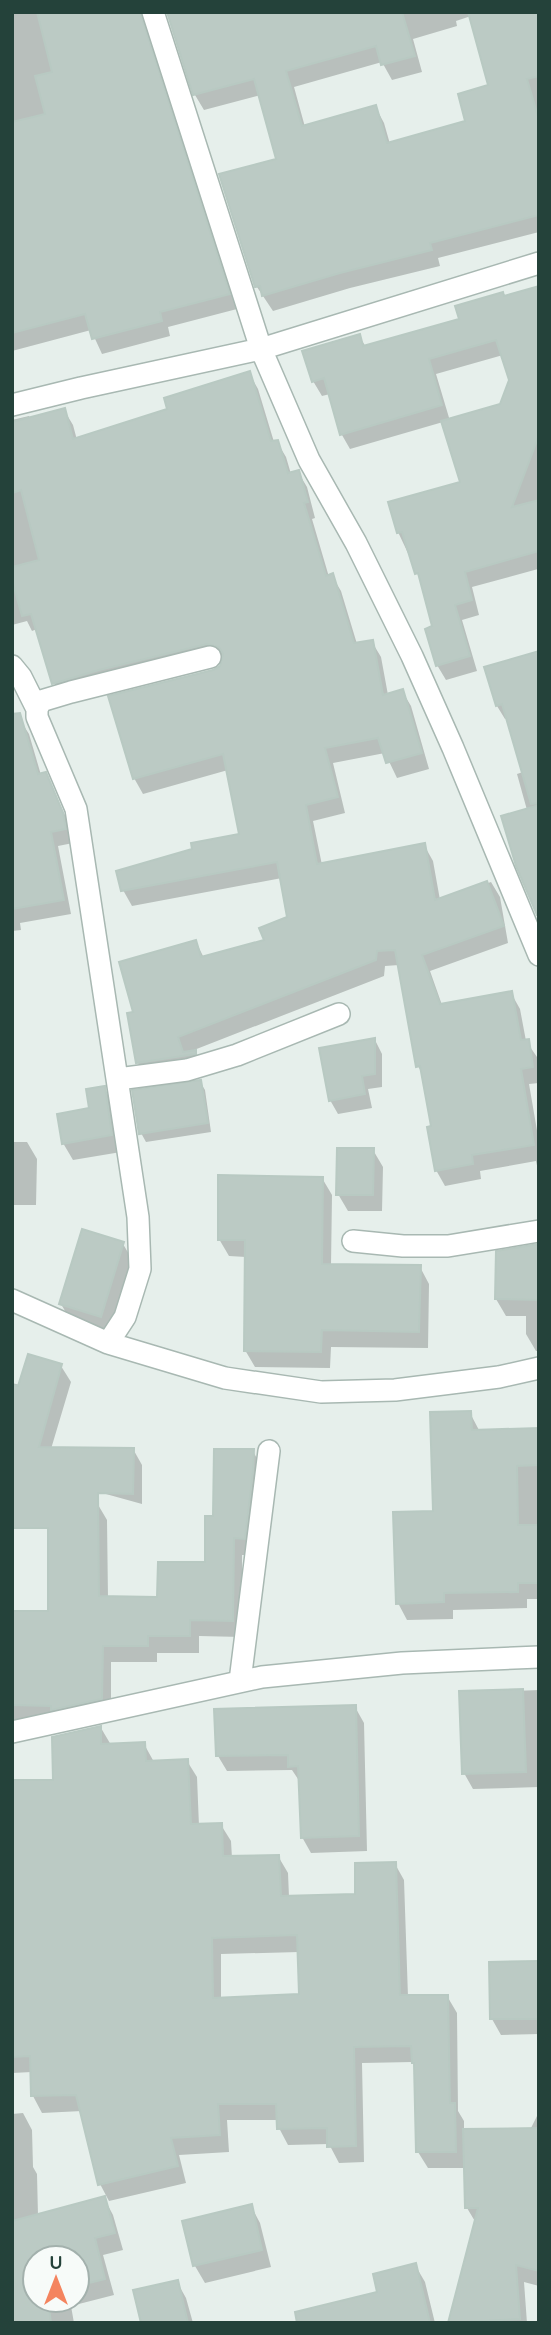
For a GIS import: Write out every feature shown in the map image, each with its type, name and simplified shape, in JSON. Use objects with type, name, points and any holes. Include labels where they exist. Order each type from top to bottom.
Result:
[{"type":"street","points":[[153,12],[261,349],[309,460],[356,542],[412,656],[539,955]]},
{"type":"street","points":[[12,405],[261,349],[539,262]]},
{"type":"street","points":[[108,1343],[125,1317],[140,1269],[138,1217],[76,809],[37,717],[37,709],[41,701],[210,657]]},
{"type":"street","points":[[12,666],[21,677],[37,709]]},
{"type":"street","points":[[118,1079],[187,1070],[237,1055],[340,1014]]},
{"type":"street","points":[[353,1241],[403,1247],[448,1247],[539,1231]]},
{"type":"street","points":[[12,1300],[108,1343],[225,1378],[321,1392],[395,1390],[499,1377],[539,1368]]},
{"type":"street","points":[[240,1681],[269,1451]]},
{"type":"street","points":[[12,1732],[129,1708],[240,1681],[390,1664],[539,1657]]},
{"type":"building","points":[[37,12],[140,12],[230,294],[160,312],[162,321],[92,339],[85,314],[12,333],[12,122],[45,114],[35,76],[52,72]]},
{"type":"building","points":[[167,12],[402,12],[415,56],[381,65],[376,46],[286,71],[302,126],[376,105],[387,143],[465,121],[458,94],[488,85],[468,12],[539,12],[539,76],[527,79],[539,120],[539,215],[430,243],[432,250],[262,296],[260,286],[255,287],[219,174],[276,159],[254,79],[193,95]]},
{"type":"building","points":[[539,286],[539,435],[512,507],[539,500],[539,551],[465,572],[472,600],[455,605],[470,656],[436,666],[425,629],[432,626],[418,573],[415,574],[402,532],[397,533],[388,502],[460,482],[441,421],[500,404],[509,380],[496,340],[429,359],[442,405],[340,435],[324,378],[312,382],[302,351],[360,334],[363,346],[459,319],[455,306],[503,292],[504,296]]},
{"type":"building","points":[[250,371],[271,441],[278,440],[288,473],[299,470],[308,502],[304,503],[326,576],[333,573],[354,643],[373,640],[383,695],[403,689],[422,753],[386,763],[378,738],[325,748],[338,797],[306,805],[317,864],[425,843],[435,900],[487,881],[504,926],[422,955],[440,1004],[512,991],[521,1040],[529,1039],[533,1067],[521,1069],[534,1145],[472,1155],[473,1164],[435,1171],[427,1127],[431,1126],[420,1066],[416,1067],[395,950],[377,951],[376,960],[178,1037],[183,1052],[196,1050],[196,1054],[136,1063],[127,1013],[133,1012],[119,962],[196,940],[201,957],[264,940],[259,928],[287,917],[277,862],[121,891],[116,871],[192,849],[191,843],[239,834],[223,754],[133,779],[108,696],[213,670],[220,666],[223,654],[219,647],[207,644],[52,684],[31,614],[22,616],[12,580],[12,567],[39,560],[21,490],[12,493],[12,422],[65,408],[73,439],[167,409],[164,398]]},
{"type":"building","points":[[539,651],[539,803],[531,804],[502,704],[496,706],[484,667]]},
{"type":"building","points":[[20,713],[38,774],[46,772],[63,813],[66,829],[51,832],[64,900],[12,909],[12,714]]},
{"type":"building","points":[[539,805],[537,915],[516,866],[501,816]]},
{"type":"building","points":[[375,1038],[375,1074],[362,1076],[365,1094],[329,1101],[319,1048]]},
{"type":"building","points":[[201,1080],[208,1123],[139,1134],[132,1090]]},
{"type":"building","points":[[105,1086],[112,1135],[62,1144],[57,1114],[89,1108],[86,1089]]},
{"type":"building","points":[[337,1148],[374,1148],[373,1195],[336,1195]]},
{"type":"building","points":[[218,1175],[323,1177],[322,1264],[421,1265],[419,1332],[322,1330],[321,1352],[244,1351],[245,1240],[218,1240]]},
{"type":"building","points":[[82,1229],[124,1242],[101,1317],[59,1304]]},
{"type":"building","points":[[539,1244],[539,1300],[495,1299],[496,1251]]},
{"type":"building","points":[[28,1354],[62,1364],[39,1447],[134,1448],[133,1494],[98,1493],[99,1596],[157,1597],[158,1562],[205,1562],[205,1516],[213,1516],[214,1449],[254,1449],[245,1539],[234,1538],[233,1621],[190,1620],[190,1636],[148,1636],[148,1646],[103,1646],[102,1699],[51,1710],[51,1706],[12,1705],[12,1611],[48,1611],[48,1528],[12,1528],[12,1385],[18,1386]]},
{"type":"building","points":[[471,1411],[472,1430],[539,1428],[539,1465],[517,1466],[518,1525],[539,1525],[539,1583],[518,1583],[518,1592],[444,1593],[444,1602],[396,1604],[393,1512],[433,1511],[430,1412]]},
{"type":"building","points":[[523,1689],[526,1772],[462,1774],[459,1691]]},
{"type":"building","points":[[356,1705],[359,1836],[301,1838],[298,1766],[288,1767],[288,1755],[216,1756],[214,1709]]},
{"type":"building","points":[[101,1726],[101,1744],[145,1742],[146,1761],[188,1759],[191,1824],[222,1823],[223,1856],[279,1855],[281,1896],[355,1894],[355,1863],[396,1862],[400,1995],[448,1995],[450,2103],[455,2103],[456,2152],[416,2152],[414,2063],[411,2046],[354,2047],[356,2146],[327,2147],[327,2128],[277,2129],[276,2104],[218,2104],[220,2135],[171,2138],[178,2166],[98,2185],[76,2095],[31,2096],[30,2056],[12,2057],[12,1780],[53,1780],[52,1737]],"holes":[[[297,1935],[299,1994],[213,1998],[212,1938]]]},
{"type":"building","points":[[539,1961],[539,2019],[490,2019],[489,1962]]},
{"type":"building","points":[[539,2128],[539,2271],[516,2265],[520,2319],[448,2323],[478,2208],[465,2208],[463,2129]]},
{"type":"building","points":[[105,2196],[115,2233],[95,2238],[105,2279],[91,2282],[91,2244],[21,2244],[21,2314],[50,2314],[51,2323],[12,2323],[12,2221]]},
{"type":"building","points":[[252,2204],[262,2250],[193,2266],[182,2221]]},
{"type":"building","points":[[416,2263],[430,2323],[297,2323],[295,2312],[377,2292],[373,2274]]},
{"type":"building","points":[[178,2280],[188,2323],[141,2323],[133,2290]]}]
